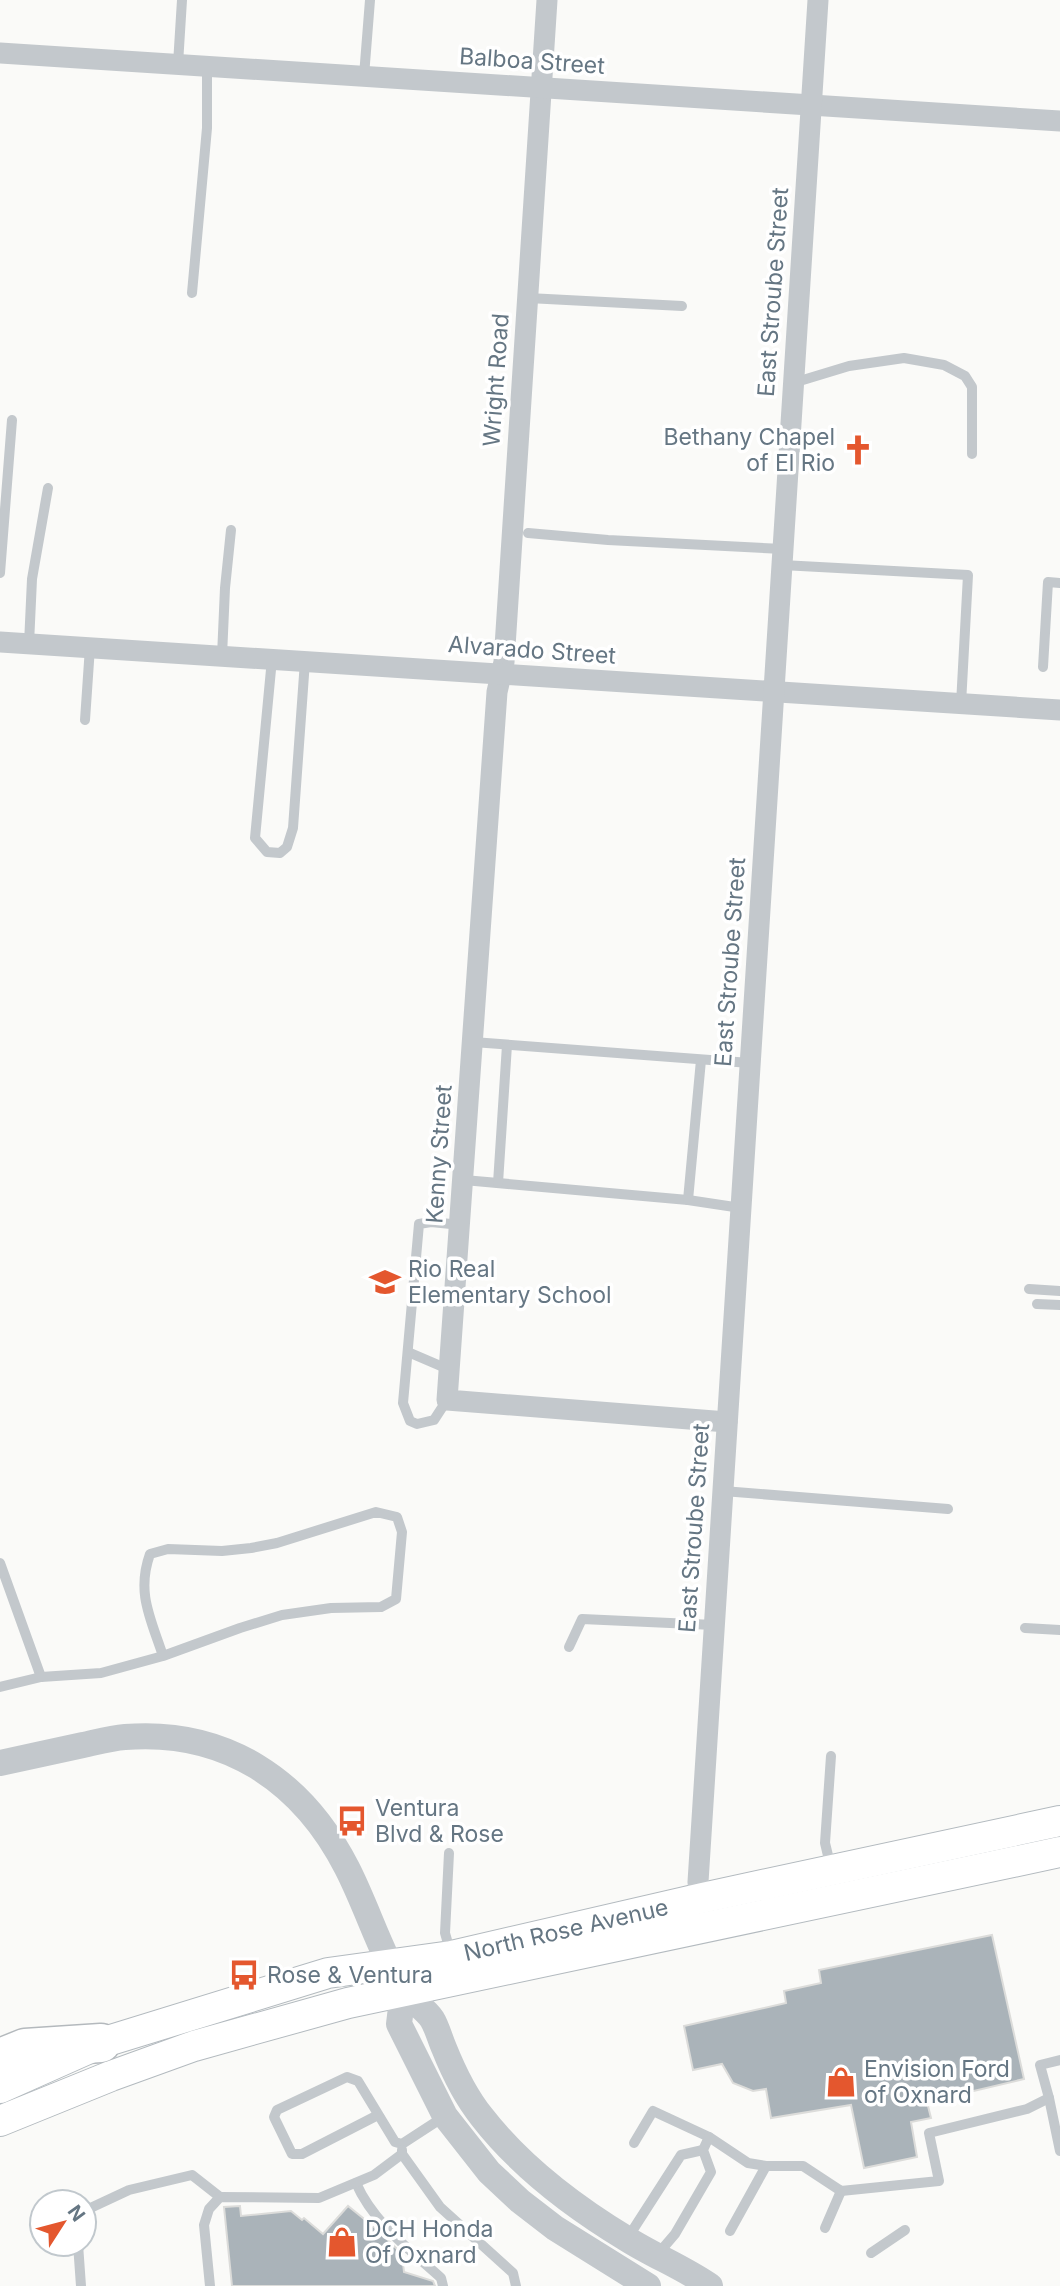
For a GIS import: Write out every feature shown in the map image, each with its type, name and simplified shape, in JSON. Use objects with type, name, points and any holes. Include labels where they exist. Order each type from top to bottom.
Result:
[{"type":"highway","points":[[0,2058],[25,2048],[101,2043]]},
{"type":"main road","name":"North Rose Avenue","points":[[0,2088],[101,2043],[328,1973],[397,1978],[702,1914],[832,1870],[1060,1821]]},
{"type":"main road","name":"North Rose Avenue","points":[[0,2121],[194,2046],[348,2003],[397,1978],[452,1956],[1060,1852]]},
{"type":"street","name":"Wright Road","points":[[500,674],[504,662],[547,0]]},
{"type":"street","name":"East Stroube Street","points":[[702,1914],[698,1882],[818,0]]},
{"type":"street","name":"Balboa Street","points":[[0,53],[1060,121]]},
{"type":"street","name":"Alvarado Street","points":[[0,642],[1060,710]]},
{"type":"street","name":"Kenny Street","points":[[447,1400],[500,674]]},
{"type":"street","points":[[447,1400],[727,1422]]},
{"type":"street","points":[[0,1763],[121,1737],[152,1736],[207,1744],[264,1770],[288,1789],[315,1817],[347,1868],[397,1978],[431,2018],[458,2083],[479,2115],[504,2145],[569,2199],[627,2239],[687,2270],[710,2286]]},
{"type":"street","points":[[397,1978],[399,2025],[445,2116],[489,2172],[520,2202],[555,2228],[610,2276],[643,2285],[657,2255]]},
{"type":"street","points":[[610,2276],[627,2239]]},
{"type":"lane","points":[[178,64],[182,0]]},
{"type":"lane","points":[[364,76],[370,0]]},
{"type":"lane","points":[[192,293],[207,128],[207,66]]},
{"type":"lane","points":[[528,298],[682,306]]},
{"type":"lane","points":[[793,383],[849,366],[904,358],[944,365],[965,376],[972,387],[972,454]]},
{"type":"lane","points":[[0,573],[12,420]]},
{"type":"lane","points":[[29,644],[32,579],[48,488]]},
{"type":"lane","points":[[222,656],[231,530]]},
{"type":"lane","points":[[528,533],[968,575],[961,704]]},
{"type":"lane","points":[[1043,667],[1048,582],[1060,583]]},
{"type":"lane","points":[[85,720],[90,647]]},
{"type":"lane","points":[[272,659],[255,838],[267,852],[280,853],[287,847],[293,828],[305,661]]},
{"type":"lane","points":[[473,1042],[750,1063]]},
{"type":"lane","points":[[498,1183],[508,1045]]},
{"type":"lane","points":[[688,1200],[701,1060]]},
{"type":"lane","points":[[464,1180],[688,1200],[741,1208]]},
{"type":"lane","points":[[447,1400],[434,1420],[417,1424],[410,1421],[403,1404],[419,1224],[431,1222],[461,1225]]},
{"type":"lane","points":[[1029,1289],[1060,1291]]},
{"type":"lane","points":[[1037,1304],[1060,1305]]},
{"type":"lane","points":[[408,1352],[450,1370]]},
{"type":"lane","points":[[723,1491],[948,1509]]},
{"type":"lane","points":[[0,1687],[41,1677],[101,1673],[163,1656],[282,1615],[331,1608],[380,1606],[396,1599],[402,1532],[397,1517],[376,1512],[277,1544],[251,1548],[222,1551],[168,1549],[150,1554],[143,1573],[144,1596],[163,1656]]},
{"type":"lane","points":[[0,1563],[4,1585],[41,1677]]},
{"type":"lane","points":[[569,1647],[582,1619],[714,1625]]},
{"type":"lane","points":[[1025,1628],[1060,1630]]},
{"type":"lane","points":[[831,1756],[825,1843],[832,1870]]},
{"type":"lane","points":[[449,1853],[444,1933],[452,1956]]},
{"type":"lane","points":[[1060,2060],[1040,2065],[1060,2151]]},
{"type":"lane","points":[[378,2115],[302,2154],[292,2154],[275,2117],[278,2110],[347,2077],[358,2081],[395,2142],[440,2207],[513,2273],[516,2286]]},
{"type":"lane","points":[[634,2143],[653,2111],[709,2137],[748,2163],[803,2166],[841,2191],[939,2181],[929,2133],[1027,2109],[1049,2098]]},
{"type":"lane","points":[[98,2204],[129,2190],[192,2175],[220,2197],[319,2198],[374,2175],[402,2149],[445,2116]]},
{"type":"lane","points":[[657,2255],[675,2234],[711,2172],[703,2150],[709,2137]]},
{"type":"lane","points":[[627,2239],[681,2155],[703,2150]]},
{"type":"lane","points":[[730,2231],[766,2166]]},
{"type":"lane","points":[[356,2183],[364,2201],[385,2227],[441,2278],[443,2286]]},
{"type":"lane","points":[[825,2228],[841,2191]]},
{"type":"lane","points":[[210,2286],[204,2225],[209,2209],[220,2197]]},
{"type":"lane","points":[[871,2253],[905,2230]]},
{"type":"lane","points":[[79,2258],[82,2286]]},
{"type":"building","points":[[992,1935],[1024,2079],[927,2102],[931,2118],[911,2122],[917,2157],[864,2168],[851,2105],[771,2118],[766,2089],[753,2091],[733,2083],[722,2064],[693,2070],[684,2026],[786,2003],[784,1991],[821,1983],[819,1970]]},
{"type":"building","points":[[240,2206],[241,2216],[291,2211],[323,2234],[348,2206],[402,2254],[404,2272],[433,2281],[435,2286],[232,2286],[224,2207]]},
{"type":"place","name":"Bethany Chapel of El Rio","points":[[858,450]]},
{"type":"place","name":"Rio Real Elementary School","points":[[385,1282]]},
{"type":"place","name":"Ventura Blvd & Rose","points":[[352,1821]]},
{"type":"place","name":"Rose & Ventura","points":[[244,1975]]},
{"type":"place","name":"Envision Ford of Oxnard","points":[[841,2082]]},
{"type":"place","name":"DCH Honda Of Oxnard","points":[[342,2242]]}]
